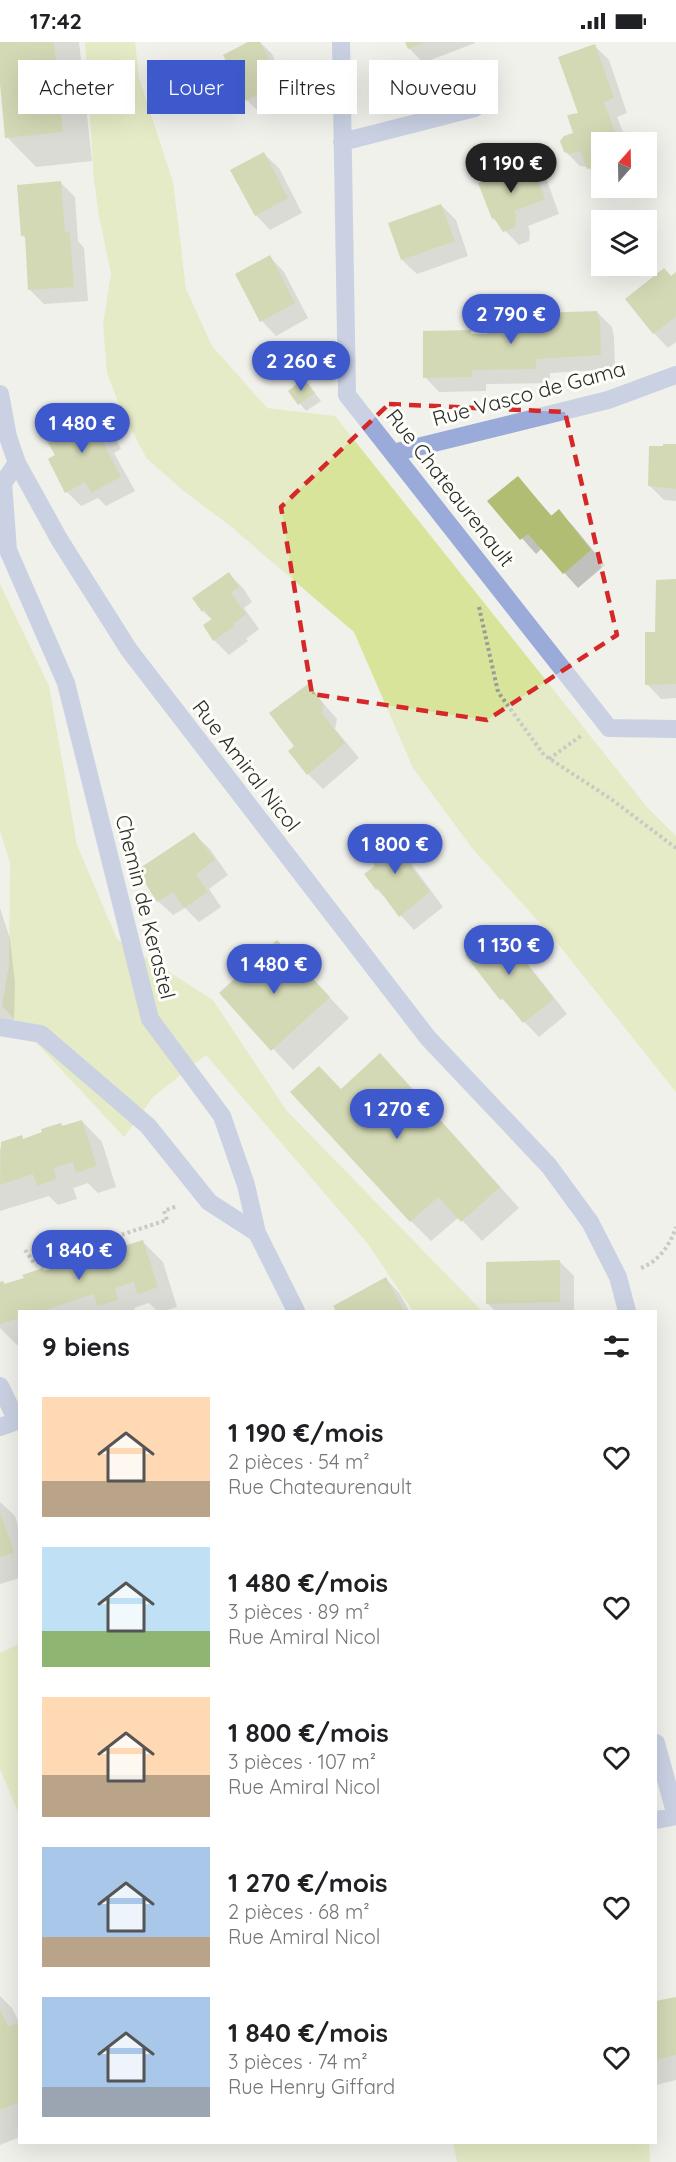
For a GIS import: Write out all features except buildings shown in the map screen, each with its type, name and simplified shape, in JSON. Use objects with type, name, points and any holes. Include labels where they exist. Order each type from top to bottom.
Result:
[{"type":"street","name":"Rue Chateaurenault","points":[[341,42],[347,395],[604,720]]},
{"type":"street","points":[[342,142],[452,114]]},
{"type":"street","name":"Rue Vasco de Gama","points":[[393,453],[608,400],[676,375]]},
{"type":"street","name":"Rue Amiral Nicol","points":[[0,394],[8,437],[17,463],[59,539],[129,650],[428,1038],[549,1167],[590,1222],[618,1277],[627,1310]]},
{"type":"street","name":"Chemin de Kerastel","points":[[17,463],[3,483],[8,550],[66,683],[150,1019],[222,1116],[246,1185],[257,1233],[296,1310]]},
{"type":"street","points":[[604,720],[609,728],[676,729]]},
{"type":"street","points":[[0,1027],[41,1034],[148,1126],[209,1202],[257,1233]]},
{"type":"street","points":[[0,1386],[17,1421],[0,1427]]},
{"type":"street","points":[[657,1747],[676,1816],[657,1820]]},
{"type":"path","points":[[480,563],[472,580],[498,692],[544,755],[611,799],[676,848]]},
{"type":"path","points":[[549,759],[604,720]]},
{"type":"path","points":[[25,1250],[34,1263],[167,1220],[164,1211]]},
{"type":"path","points":[[654,1263],[672,1240],[676,1227]]},
{"type":"highlighted area","points":[[389,404],[565,412],[617,635],[487,720],[312,694],[281,507]]},
{"type":"green space","points":[[85,42],[135,42],[139,78],[147,102],[147,114],[151,114],[173,182],[186,289],[212,346],[267,408],[335,416],[647,807],[676,836],[676,1092],[550,934],[472,848],[413,768],[354,632],[229,525],[185,492],[147,459],[121,410],[107,373],[103,324],[111,274],[94,180],[90,114],[135,114],[135,60],[86,60]]},
{"type":"green space","points":[[0,584],[49,686],[77,845],[117,939],[213,1000],[286,1110],[481,1310],[412,1310],[368,1244],[206,1055],[153,1097],[124,1137],[2,1006],[9,964],[10,863],[0,831]]},
{"type":"green space","points":[[18,1644],[18,1812],[0,1769],[0,1653]]},
{"type":"green space","points":[[453,2144],[649,2144],[650,2162],[457,2162]]}]
